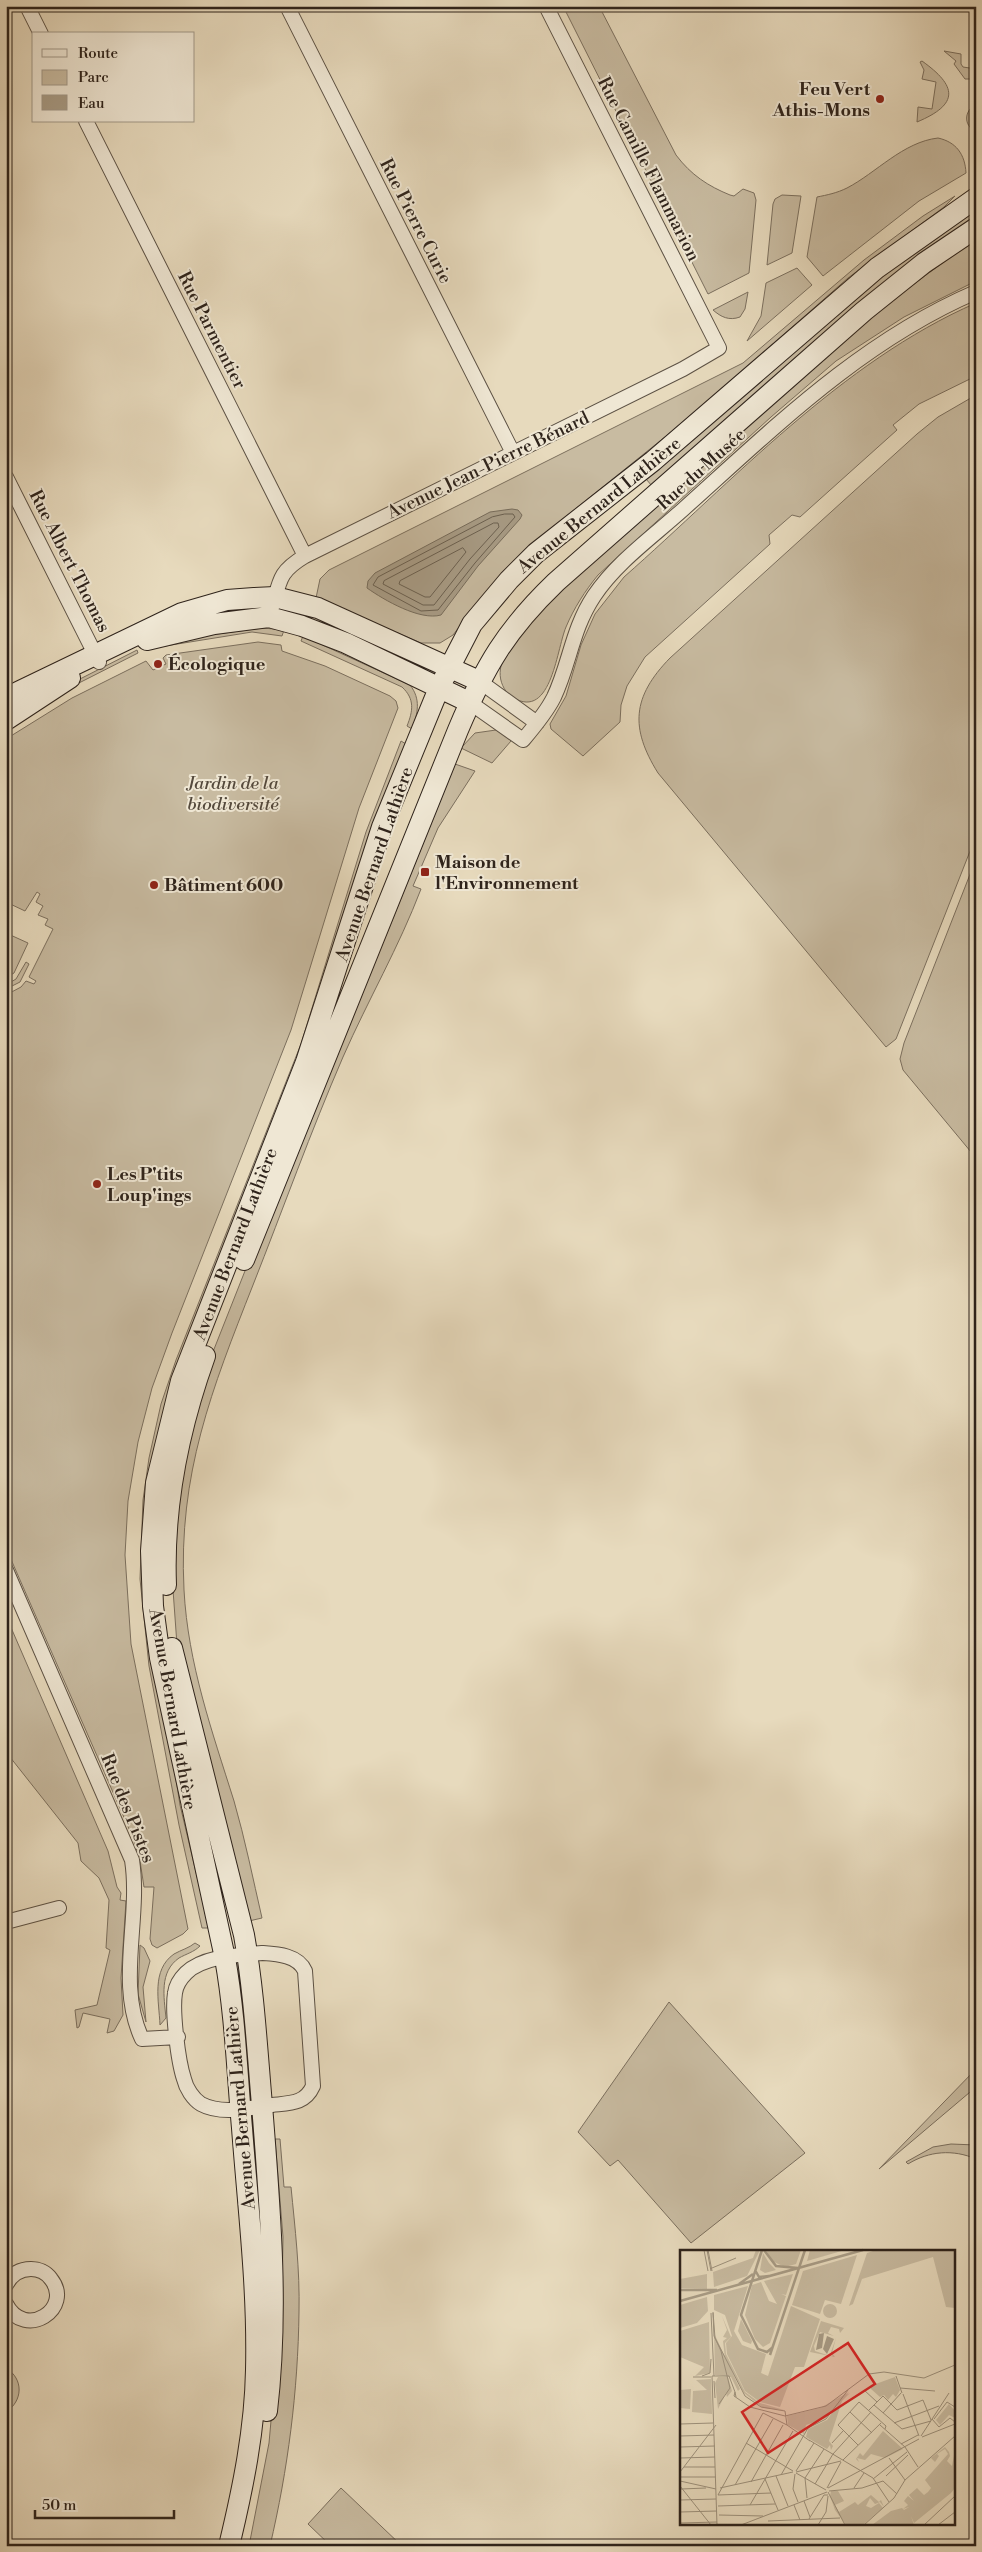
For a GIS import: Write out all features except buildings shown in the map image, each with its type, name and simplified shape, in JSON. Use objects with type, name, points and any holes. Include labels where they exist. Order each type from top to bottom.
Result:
[{"type":"main road","name":"Avenue Bernard Lathière","points":[[229,2546],[245,2474],[253,2418],[256,2372],[254,2275],[230,1986],[160,1658],[153,1606],[151,1551],[156,1484],[181,1381],[306,1062],[382,828],[439,688],[467,633],[486,605],[536,553],[653,461],[877,268],[976,198]]},
{"type":"main road","name":"Avenue Bernard Lathière","points":[[242,2546],[260,2463],[272,2367],[272,2262],[268,2164],[247,1954],[172,1653],[166,1600],[165,1562],[169,1489],[186,1413],[207,1351],[469,702],[492,656],[514,626],[556,582],[864,312],[924,263],[976,228]]},
{"type":"main road","points":[[6,701],[18,692],[98,658],[182,613],[227,600],[272,607],[318,608],[479,681]]},
{"type":"main road","points":[[272,607],[319,632],[469,702]]},
{"type":"main road","points":[[6,720],[98,658]]},
{"type":"street","points":[[28,6],[40,32]]},
{"type":"street","name":"Rue Pierre Curie","points":[[287,6],[513,453]]},
{"type":"street","name":"Rue Camille Flammarion","points":[[546,6],[719,348]]},
{"type":"street","name":"Rue Parmentier","points":[[87,122],[305,556]]},
{"type":"street","name":"Rue du Musée","points":[[469,702],[523,740],[554,697],[578,625],[594,596],[620,566],[796,408],[847,367],[925,317],[976,292]]},
{"type":"street","name":"Avenue Jean-Pierre Bénard","points":[[272,607],[277,584],[289,565],[690,366],[719,348]]},
{"type":"street","name":"Rue Albert Thomas","points":[[6,477],[98,658]]},
{"type":"street","points":[[479,681],[537,723]]},
{"type":"street","name":"Rue des Pistes","points":[[6,1570],[132,1860],[136,1891],[130,1995],[137,2029],[142,2039],[178,2037]]},
{"type":"street","points":[[6,1922],[59,1908]]},
{"type":"street","points":[[247,1954],[272,1954],[293,1959],[303,1967],[306,1977],[313,2086],[303,2100],[262,2106],[217,2109],[194,2099],[184,2080],[178,2037],[175,1991],[179,1981],[194,1967],[247,1954]]},
{"type":"street","points":[[6,2285],[9,2279],[20,2271],[33,2269],[41,2271],[52,2281],[56,2295],[52,2310],[39,2319],[32,2321],[17,2317],[6,2304]]},
{"type":"green space","points":[[563,6],[599,6],[676,155],[694,174],[707,184],[730,195],[734,196],[743,189],[754,193],[756,200],[749,273],[708,294]]},
{"type":"green space","points":[[944,51],[961,54],[961,64],[963,67],[976,69],[976,79],[965,79],[954,64],[956,61]]},
{"type":"green space","points":[[922,61],[942,79],[949,94],[947,101],[941,108],[917,122],[918,107],[932,109],[936,82],[922,79],[924,70],[920,62]]},
{"type":"green space","points":[[976,104],[976,132],[967,122],[967,114]]},
{"type":"green space","points":[[938,138],[955,146],[964,160],[966,173],[919,201],[823,276],[807,257],[817,197],[836,193],[847,188],[913,145]]},
{"type":"green space","points":[[782,195],[801,196],[792,253],[767,265],[773,204],[775,199]]},
{"type":"green space","points":[[955,196],[944,207],[848,278],[691,416],[528,547],[483,596],[453,635],[440,643],[421,643],[316,598],[320,579],[329,570],[743,363],[864,260],[923,216]]},
{"type":"green space","points":[[976,209],[976,217],[652,486],[646,479],[875,281]]},
{"type":"green space","points":[[976,238],[976,281],[904,317],[836,361],[771,417],[598,575],[580,600],[569,620],[562,638],[555,667],[543,693],[534,700],[523,702],[509,695],[501,682],[500,669],[505,656],[512,642],[554,596],[883,307]]},
{"type":"green space","points":[[797,268],[812,285],[747,341],[761,316],[766,283]]},
{"type":"green space","points":[[748,292],[745,309],[740,317],[725,318],[713,310]]},
{"type":"green space","points":[[976,303],[976,376],[919,404],[893,425],[897,430],[800,517],[792,515],[769,535],[770,544],[645,657],[627,686],[621,705],[620,722],[583,756],[551,729],[550,724],[566,696],[581,645],[595,614],[624,577],[790,426],[834,390],[879,357],[927,328]]},
{"type":"green space","points":[[976,395],[976,836],[896,1039],[886,1047],[658,773],[643,742],[639,727],[639,713],[648,686],[657,672],[670,658],[917,434],[938,417]]},
{"type":"green space","points":[[263,628],[284,630],[282,636],[252,632],[165,646],[164,641]]},
{"type":"green space","points":[[303,636],[410,685],[417,701],[416,717],[412,729],[407,726],[412,705],[409,696],[402,687],[301,641]]},
{"type":"green space","name":"Jardin de la biodiversité","points":[[258,642],[281,645],[282,651],[325,666],[390,696],[396,701],[398,708],[359,808],[291,1030],[172,1333],[152,1388],[138,1442],[128,1501],[125,1555],[131,1644],[188,1929],[183,1934],[157,1948],[152,1945],[150,1939],[154,1887],[144,1887],[140,1861],[133,1838],[6,1548],[6,995],[21,987],[26,981],[34,984],[36,981],[29,977],[53,929],[45,925],[48,919],[38,915],[43,906],[36,902],[40,894],[37,892],[25,911],[6,902],[6,739],[72,698],[146,661],[153,670],[166,664],[163,658],[166,655]]},
{"type":"green space","points":[[137,650],[138,653],[75,685],[78,680]]},
{"type":"green space","points":[[496,730],[509,737],[511,741],[492,763],[461,748],[475,733]]},
{"type":"green space","points":[[401,741],[406,744],[309,1038],[221,1262],[147,1596],[180,1805],[208,1923],[208,1928],[202,1928],[179,1825],[149,1666],[140,1579],[143,1500],[149,1458],[161,1404],[176,1360],[301,1044],[366,832]]},
{"type":"green space","points":[[455,764],[475,771],[438,828],[413,886],[421,889],[412,911],[343,1057],[320,1113],[224,1360],[201,1433],[192,1470],[186,1508],[184,1548],[186,1617],[202,1697],[238,1815],[262,1918],[249,1921],[177,1645],[171,1562],[172,1521],[205,1372],[315,1094],[387,933]]},
{"type":"green space","points":[[976,859],[976,1158],[903,1070],[900,1059],[904,1043]]},
{"type":"green space","points":[[6,933],[28,943],[14,973],[6,978]]},
{"type":"green space","points":[[26,962],[29,964],[20,982],[6,989],[6,985],[16,979]]},
{"type":"green space","points":[[6,1616],[108,1851],[117,1887],[121,1893],[120,1900],[126,1901],[121,1978],[123,2015],[114,2031],[107,2033],[110,2019],[83,2013],[77,2028],[75,2010],[97,2005],[110,1950],[106,1948],[109,1900],[99,1878],[81,1861],[78,1843],[6,1752]]},
{"type":"green space","points":[[195,1943],[200,1946],[179,1958],[168,1970],[164,1985],[166,2018],[160,2025],[158,1986],[162,1968],[174,1954]]},
{"type":"green space","points":[[140,1945],[144,1948],[150,1961],[143,1987],[146,2022],[138,1994]]},
{"type":"green space","points":[[669,2002],[805,2153],[691,2243],[618,2160],[610,2166],[578,2132]]},
{"type":"green space","points":[[976,2069],[976,2087],[879,2169]]},
{"type":"green space","points":[[275,2139],[280,2139],[284,2187],[291,2187],[296,2233],[299,2296],[297,2371],[287,2459],[270,2546],[249,2546],[269,2443],[282,2299],[283,2237]]},
{"type":"green space","points":[[951,2144],[976,2145],[976,2159],[959,2154],[941,2153],[924,2156],[908,2164],[906,2162],[933,2147]]},
{"type":"green space","points":[[6,2368],[16,2378],[19,2390],[16,2402],[6,2412]]},
{"type":"green space","points":[[341,2488],[402,2546],[331,2546],[308,2524]]},
{"type":"water","points":[[518,510],[522,515],[520,519],[478,566],[441,615],[423,615],[402,608],[367,588],[368,581],[375,573],[490,512]]},
{"type":"place","name":"Feu Vert Athis-Mons","points":[[880,99]]},
{"type":"place","name":"Écologique","points":[[158,664]]},
{"type":"place","name":"Maison de l'Environnement","points":[[425,872]]},
{"type":"place","name":"Bâtiment 600","points":[[154,885]]},
{"type":"place","name":"Les P'tits Loup'ings","points":[[97,1184]]}]
